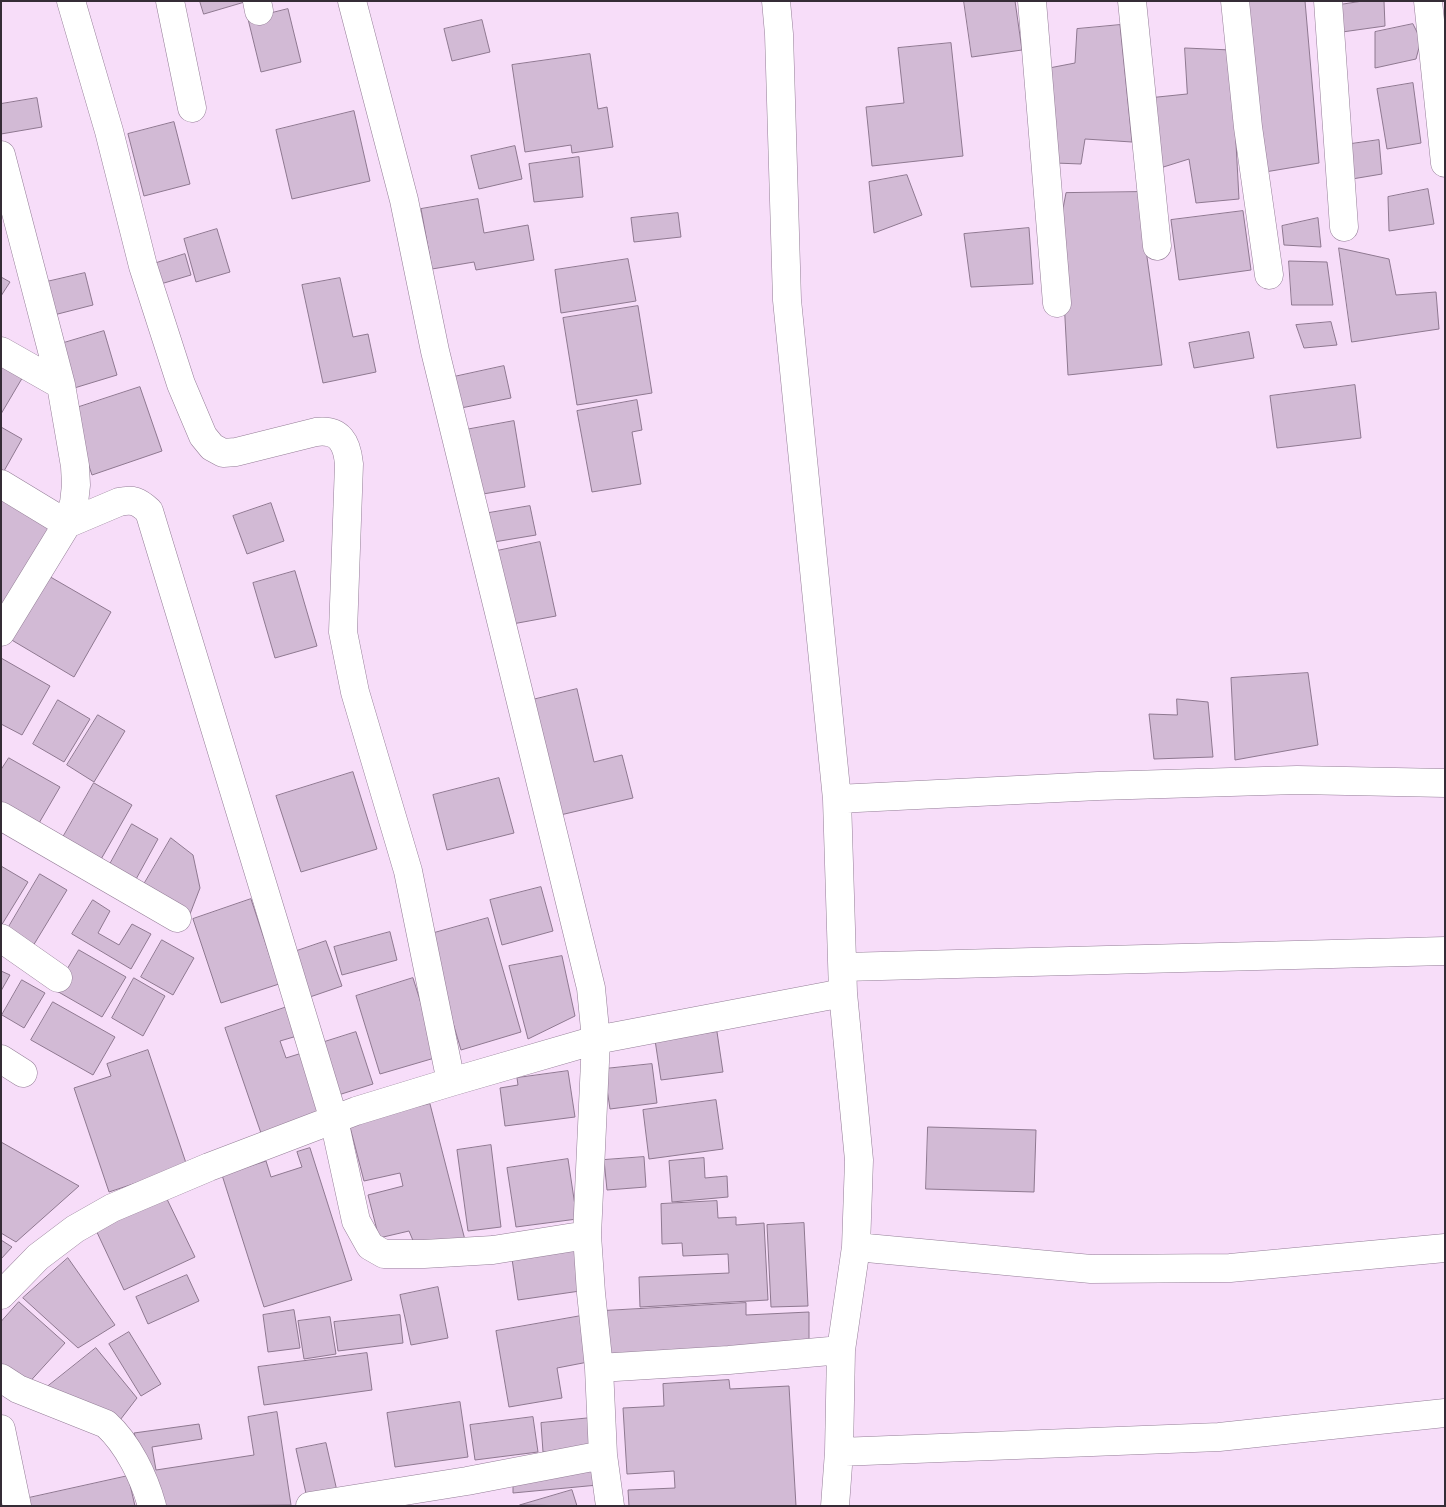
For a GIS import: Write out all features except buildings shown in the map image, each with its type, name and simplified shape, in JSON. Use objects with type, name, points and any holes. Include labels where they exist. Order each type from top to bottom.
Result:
[{"type":"street","points":[[71,1],[109,131],[143,266],[181,384],[203,436],[212,447],[222,453],[236,452],[328,430],[342,439],[348,451],[343,632],[355,692],[408,871],[450,1082]]},
{"type":"street","points":[[170,1],[192,108]]},
{"type":"street","points":[[352,1],[404,200],[435,351],[591,988],[596,1040],[587,1235],[599,1368],[603,1455],[610,1506]]},
{"type":"street","points":[[776,1],[779,34],[787,300],[837,799],[843,980],[859,1160],[856,1247],[840,1350],[840,1452],[835,1506]]},
{"type":"street","points":[[1032,1],[1057,303]]},
{"type":"street","points":[[1132,1],[1157,246]]},
{"type":"street","points":[[1235,1],[1248,127],[1269,275]]},
{"type":"street","points":[[1328,1],[1344,227]]},
{"type":"street","points":[[1428,1],[1445,163]]},
{"type":"street","points":[[1,154],[61,385],[75,466],[76,485],[74,503],[67,524],[2,630]]},
{"type":"street","points":[[1,351],[61,385]]},
{"type":"street","points":[[1,484],[67,524]]},
{"type":"street","points":[[67,524],[127,500],[139,502],[149,511],[334,1120],[356,1221],[370,1246],[384,1254],[424,1254],[493,1250],[587,1235]]},
{"type":"street","points":[[837,799],[1098,786],[1277,781],[1445,783]]},
{"type":"street","points":[[1,816],[177,918]]},
{"type":"street","points":[[1,938],[58,978]]},
{"type":"street","points":[[1,1295],[38,1257],[75,1229],[112,1208],[209,1167],[334,1120],[450,1082],[596,1040],[843,980],[1445,951]]},
{"type":"street","points":[[856,1247],[1091,1269],[1230,1268],[1445,1248]]},
{"type":"street","points":[[599,1368],[729,1360],[840,1350]]},
{"type":"street","points":[[1,1378],[18,1389],[106,1424],[114,1431],[143,1478],[152,1506]]},
{"type":"street","points":[[840,1452],[1219,1438],[1445,1414]]},
{"type":"street","points":[[1,1430],[17,1506]]},
{"type":"street","points":[[318,1505],[467,1481],[603,1455]]}]
